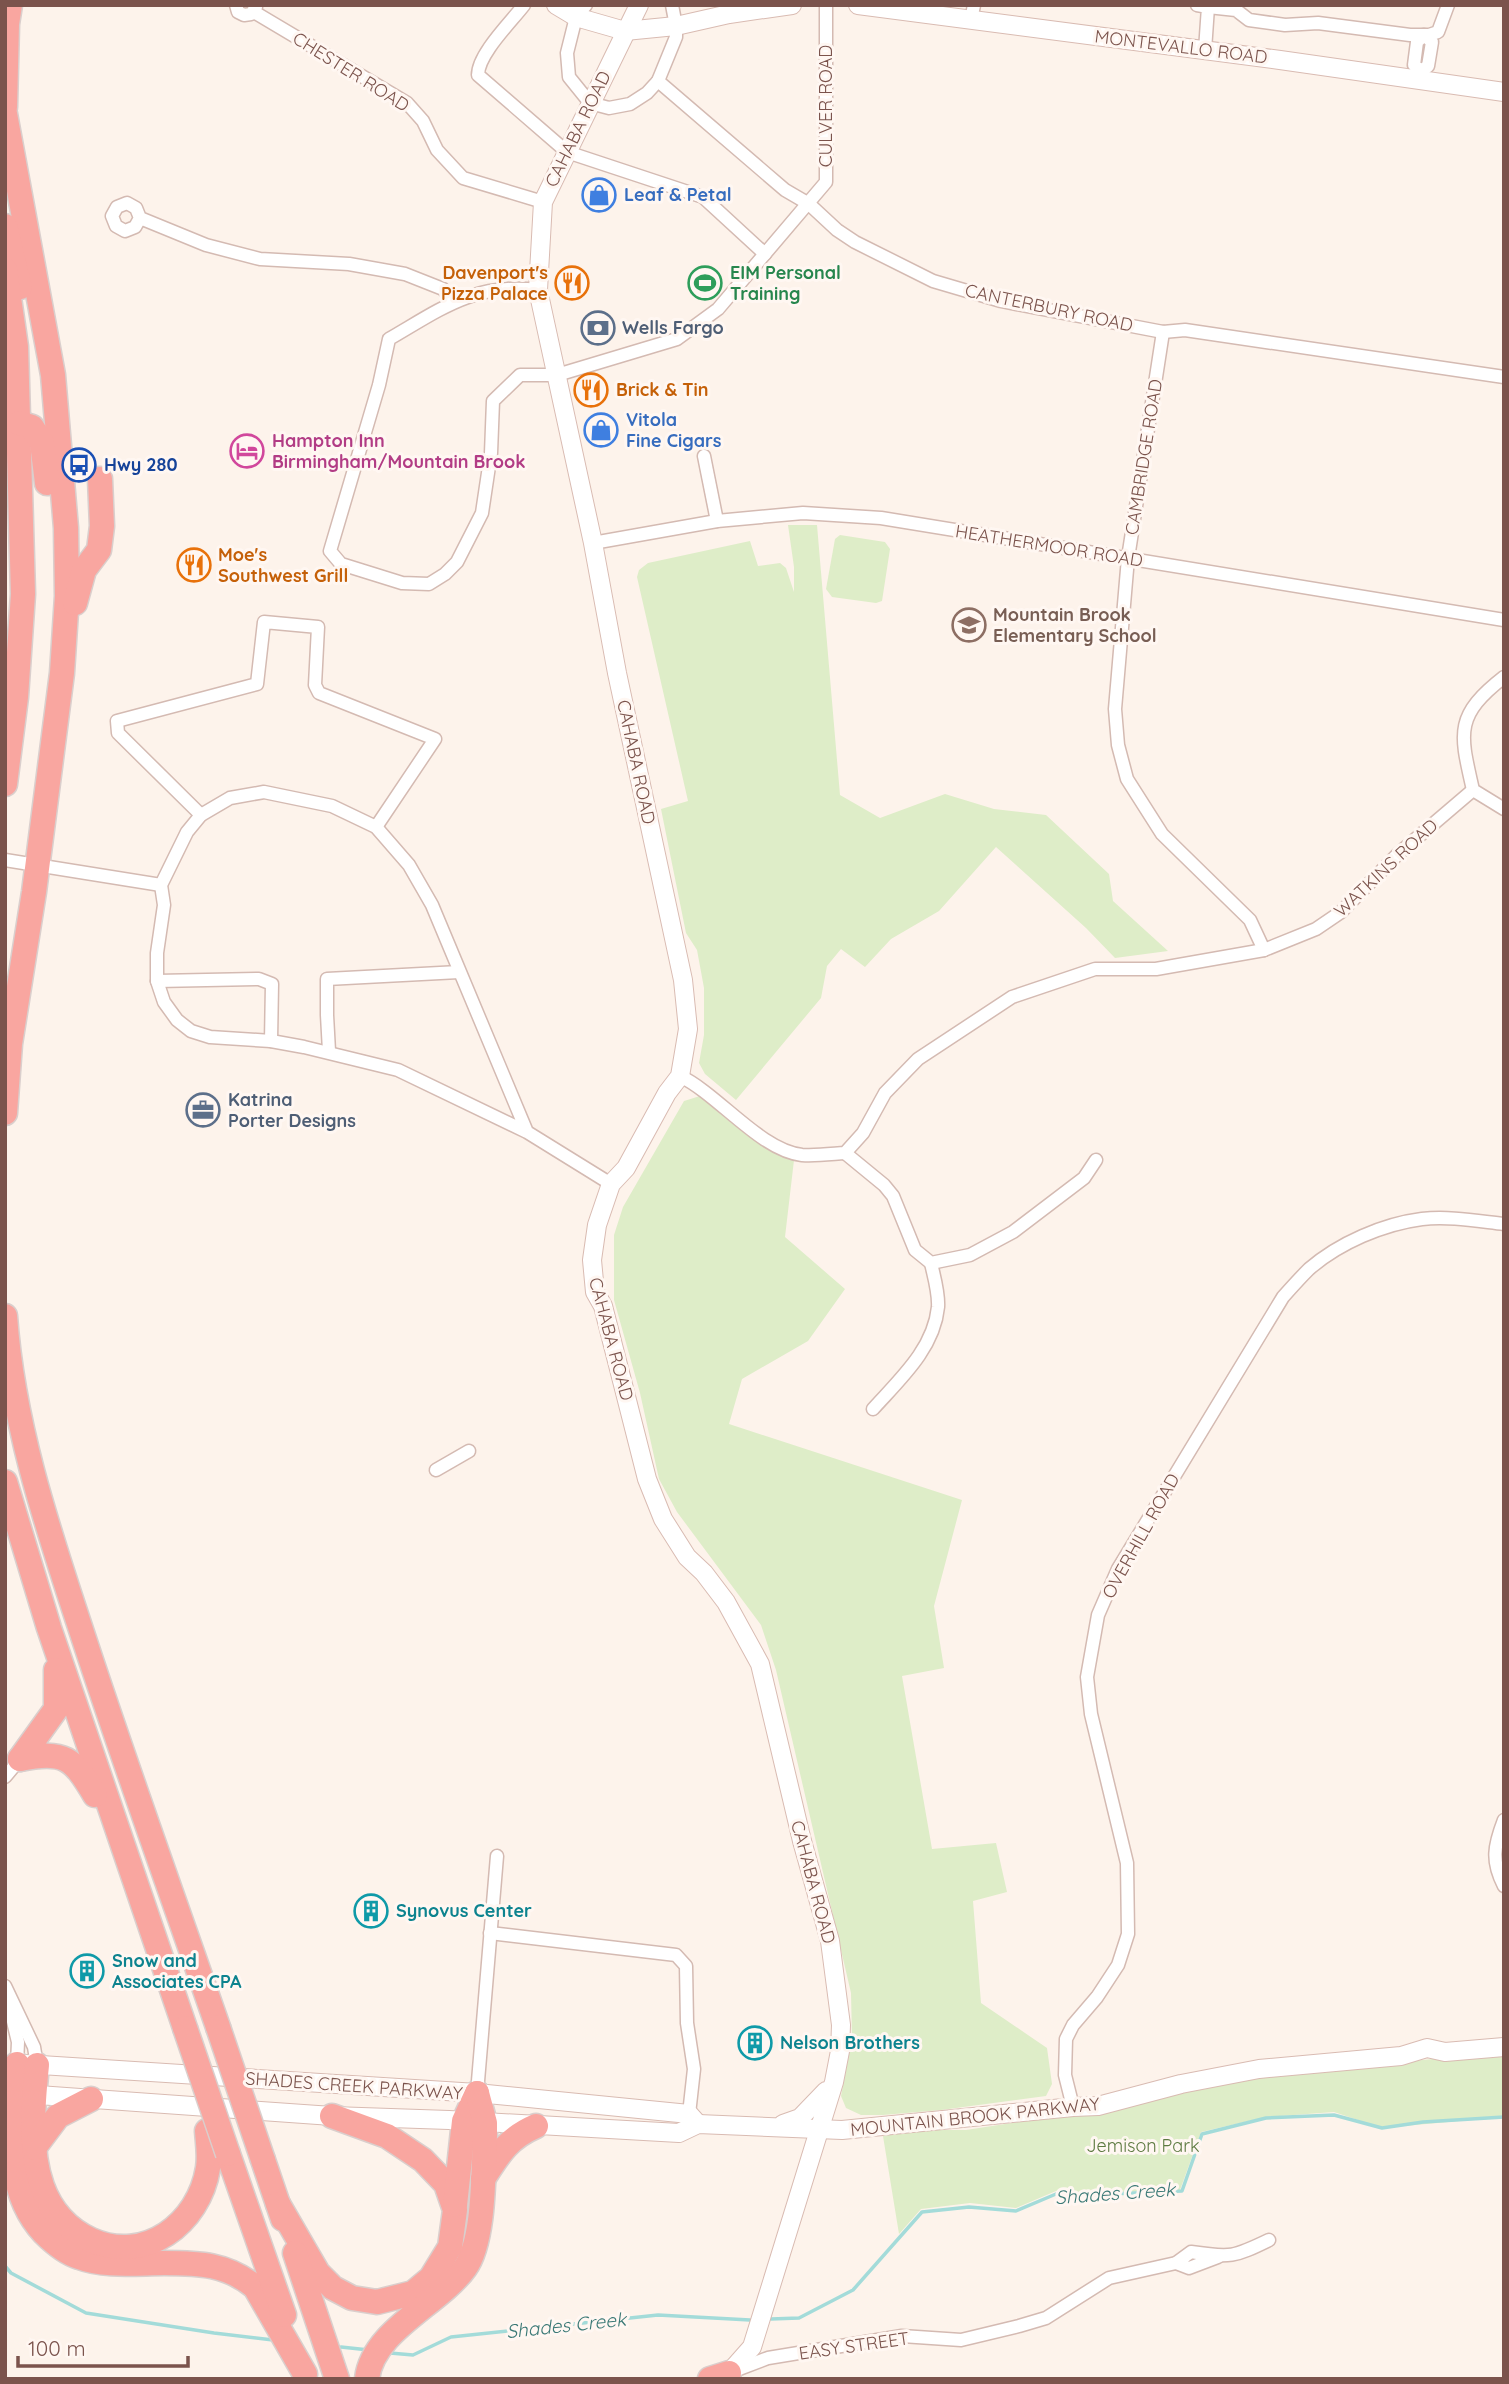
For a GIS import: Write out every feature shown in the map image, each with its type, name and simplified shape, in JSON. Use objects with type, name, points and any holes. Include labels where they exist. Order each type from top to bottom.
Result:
[{"type":"highway","points":[[5,107],[10,5]]},
{"type":"highway","points":[[5,114],[47,337],[60,434],[66,528],[60,686],[10,1044],[5,1113]]},
{"type":"highway","points":[[5,226],[24,301],[40,398],[46,416],[60,434]]},
{"type":"highway","points":[[5,270],[16,347],[23,594],[18,686],[5,784]]},
{"type":"highway","points":[[19,423],[32,427],[42,443],[47,473],[53,573],[64,633]]},
{"type":"highway","points":[[64,633],[84,570],[99,550],[102,526],[100,479]]},
{"type":"highway","points":[[5,1316],[19,1415],[41,1506],[107,1708],[337,2379]]},
{"type":"highway","points":[[5,1482],[55,1647],[131,1871],[132,1913],[228,2154],[306,2376]]},
{"type":"highway","points":[[13,1768],[56,1709],[55,1647]]},
{"type":"highway","points":[[13,1768],[37,1756],[56,1756],[69,1760],[79,1769],[118,1831]]},
{"type":"highway","points":[[20,2064],[19,2093],[9,2157],[18,2190],[31,2218],[52,2241],[78,2257],[105,2263],[167,2235],[178,2226],[194,2205],[208,2169],[207,2131],[178,2027]]},
{"type":"highway","points":[[19,2093],[43,2189],[62,2221],[78,2234],[120,2255],[227,2269],[255,2287],[306,2376]]},
{"type":"highway","points":[[278,2204],[324,2281],[341,2294],[377,2302],[413,2293],[431,2278],[450,2247],[477,2093]]},
{"type":"highway","points":[[34,2148],[58,2116],[91,2099]]},
{"type":"highway","points":[[332,2116],[387,2136],[423,2160],[446,2183],[455,2210]]},
{"type":"highway","points":[[367,2379],[384,2342],[448,2288],[466,2267],[478,2234],[483,2180],[474,2122]]},
{"type":"highway","points":[[483,2180],[510,2141],[536,2126]]},
{"type":"main road","points":[[556,5],[581,11],[625,32],[676,26],[729,14],[792,5]]},
{"type":"main road","name":"CAHABA ROAD","points":[[639,5],[543,202],[538,290],[683,980],[688,1029],[688,1080],[667,1093],[626,1168],[611,1184],[597,1225],[592,1259],[595,1292],[603,1306],[647,1479],[663,1519],[687,1557],[705,1573],[726,1602],[760,1664],[802,1841],[830,1941],[841,2025],[834,2082],[752,2347],[719,2376]]},
{"type":"main road","name":"MONTEVALLO ROAD","points":[[858,5],[972,13],[1205,50],[1420,76],[1504,92]]},
{"type":"main road","name":"MOUNTAIN BROOK PARKWAY","points":[[819,2128],[842,2130],[1098,2106],[1181,2084],[1259,2069],[1401,2056],[1427,2048],[1445,2052],[1504,2047]]},
{"type":"main road","name":"SHADES CREEK PARKWAY","points":[[20,2064],[477,2093],[693,2119],[773,2127],[819,2128]]},
{"type":"main road","points":[[773,2127],[800,2118],[834,2082]]},
{"type":"main road","name":"SHADES CREEK PARKWAY","points":[[19,2093],[332,2116],[679,2133],[693,2119]]},
{"type":"street","name":"CHESTER ROAD","points":[[236,5],[241,14],[248,15],[255,9],[407,103],[423,121],[437,150],[463,178],[543,202]]},
{"type":"street","points":[[524,5],[487,52],[479,65],[478,75],[567,152],[703,197],[765,254]]},
{"type":"street","points":[[581,11],[567,53],[569,77],[590,103],[609,108],[630,104],[647,93],[658,81],[676,37],[672,5]]},
{"type":"street","name":"CULVER ROAD","points":[[453,303],[389,339],[379,385],[330,551],[341,564],[402,583],[429,584],[457,562],[482,513],[491,453],[494,401],[520,375],[557,375],[677,339],[719,309],[826,182],[826,5]]},
{"type":"street","points":[[1205,50],[1203,6],[1236,10],[1250,20],[1286,25],[1318,23],[1357,30],[1424,35],[1438,32],[1448,5]]},
{"type":"street","points":[[1420,76],[1414,65],[1417,42],[1424,35]]},
{"type":"street","name":"CANTERBURY ROAD","points":[[658,81],[785,190],[809,204],[837,230],[855,242],[933,281],[1001,301],[1163,332],[1185,331],[1504,377]]},
{"type":"street","points":[[140,218],[206,245],[260,259],[349,264],[405,274],[443,289],[453,303],[481,291],[516,287],[538,290]]},
{"type":"street","name":"CAMBRIDGE ROAD","points":[[1163,332],[1128,558],[1115,709],[1118,745],[1127,779],[1162,834],[1250,920],[1264,950]]},
{"type":"street","points":[[704,456],[716,521]]},
{"type":"street","name":"HEATHERMOOR ROAD","points":[[593,543],[716,521],[803,513],[881,518],[1504,620]]},
{"type":"street","points":[[201,816],[118,733],[117,721],[257,684],[264,622],[318,627],[315,685],[319,693],[435,738],[376,827]]},
{"type":"street","points":[[1504,677],[1481,695],[1467,718],[1463,745],[1473,790],[1504,808]]},
{"type":"street","name":"WATKINS ROAD","points":[[845,1153],[863,1133],[885,1093],[918,1059],[1012,998],[1095,969],[1156,969],[1264,950],[1316,929],[1340,912],[1398,854],[1473,790]]},
{"type":"street","points":[[527,1132],[432,905],[409,864],[376,827],[332,806],[264,792],[230,798],[201,816],[187,832],[162,885],[164,905],[157,953],[157,981],[164,1002],[177,1020],[191,1031],[210,1037],[271,1041],[330,1051],[398,1070],[527,1132],[611,1184]]},
{"type":"street","points":[[5,860],[162,885]]},
{"type":"street","points":[[330,1051],[327,979],[459,972]]},
{"type":"street","points":[[157,981],[259,979],[272,984],[271,1041]]},
{"type":"street","points":[[688,1080],[767,1140],[801,1155],[845,1153],[884,1185],[893,1196],[915,1251],[931,1263],[938,1304],[934,1327],[913,1364],[873,1409]]},
{"type":"street","points":[[931,1263],[970,1255],[1013,1232],[1084,1178],[1096,1160]]},
{"type":"street","name":"OVERHILL ROAD","points":[[1073,2107],[1065,2075],[1066,2039],[1073,2025],[1097,1997],[1118,1965],[1128,1934],[1127,1863],[1091,1714],[1087,1677],[1098,1615],[1118,1569],[1283,1297],[1309,1269],[1338,1249],[1380,1229],[1423,1219],[1461,1219],[1504,1224]]},
{"type":"street","points":[[436,1470],[469,1451]]},
{"type":"street","points":[[1504,1820],[1495,1843],[1496,1871],[1504,1886]]},
{"type":"street","points":[[477,2093],[497,1856]]},
{"type":"street","points":[[491,1933],[676,1955],[686,1966],[687,2023],[694,2069],[693,2119]]},
{"type":"street","points":[[5,1987],[18,2042],[20,2064]]},
{"type":"street","points":[[5,1987],[34,2047],[20,2064]]},
{"type":"street","name":"EASY STREET","points":[[719,2376],[768,2358],[902,2336],[961,2340],[1019,2326],[1046,2318],[1109,2278],[1176,2263],[1191,2252],[1220,2257],[1237,2256],[1269,2240]]},
{"type":"green space","points":[[788,525],[817,525],[840,795],[880,818],[945,794],[994,809],[1046,815],[1109,874],[1113,901],[1168,951],[1115,958],[1086,928],[996,847],[939,911],[891,939],[865,967],[841,949],[827,966],[821,998],[736,1100],[705,1074],[699,1063],[704,1035],[704,988],[697,950],[686,933],[661,809],[688,801],[637,577],[639,570],[648,563],[750,541],[758,566],[780,563],[786,568],[794,592],[794,567]]},
{"type":"green space","points":[[840,535],[885,542],[890,549],[882,601],[876,603],[832,597],[826,589],[835,539]]},
{"type":"green space","points":[[700,1096],[756,1141],[794,1160],[785,1237],[845,1289],[808,1341],[742,1379],[729,1424],[962,1500],[934,1606],[944,1668],[902,1676],[932,1849],[996,1843],[1007,1892],[973,1901],[981,2003],[1047,2048],[1052,2084],[1046,2096],[941,2110],[861,2115],[846,2108],[841,2096],[852,2039],[851,1993],[776,1670],[761,1625],[677,1512],[659,1479],[640,1393],[614,1300],[614,1235],[623,1207],[684,1101]]},
{"type":"green space","name":"Jemison Park","points":[[1504,2052],[1504,2117],[1382,2128],[1334,2112],[1266,2117],[1201,2132],[1180,2190],[1086,2193],[1056,2191],[1016,2208],[970,2203],[921,2209],[899,2234],[882,2130],[966,2130],[1102,2109],[1269,2075]]},
{"type":"waterway","name":"Shades Creek","points":[[771,2319],[799,2318],[853,2290],[922,2212],[969,2207],[1016,2211],[1056,2194],[1182,2191],[1202,2134],[1266,2118],[1334,2115],[1382,2128],[1423,2122],[1504,2117]]},
{"type":"waterway","name":"Shades Creek","points":[[5,2266],[11,2273],[86,2313],[273,2340]]},
{"type":"waterway","name":"Shades Creek","points":[[390,2353],[413,2355],[451,2337],[658,2315],[750,2320]]},
{"type":"waterway","name":"Shades Creek","points":[[341,2347],[369,2350]]},
{"type":"place","name":"Leaf & Petal","points":[[599,195]]},
{"type":"place","name":"Davenport's Pizza Palace","points":[[572,283]]},
{"type":"place","name":"EIM Personal Training","points":[[705,283]]},
{"type":"place","name":"Wells Fargo","points":[[598,328]]},
{"type":"place","name":"Brick & Tin","points":[[591,390]]},
{"type":"place","name":"Vitola Fine Cigars","points":[[601,430]]},
{"type":"place","name":"Hampton Inn Birmingham/Mountain Brook","points":[[247,451]]},
{"type":"place","name":"Hwy 280","points":[[79,465]]},
{"type":"place","name":"Moe's Southwest Grill","points":[[194,565]]},
{"type":"place","name":"Mountain Brook Elementary School","points":[[969,625]]},
{"type":"place","name":"Katrina Porter Designs","points":[[203,1110]]},
{"type":"place","name":"Synovus Center","points":[[371,1911]]},
{"type":"place","name":"Snow and Associates CPA","points":[[87,1971]]},
{"type":"place","name":"Nelson Brothers","points":[[755,2043]]}]
